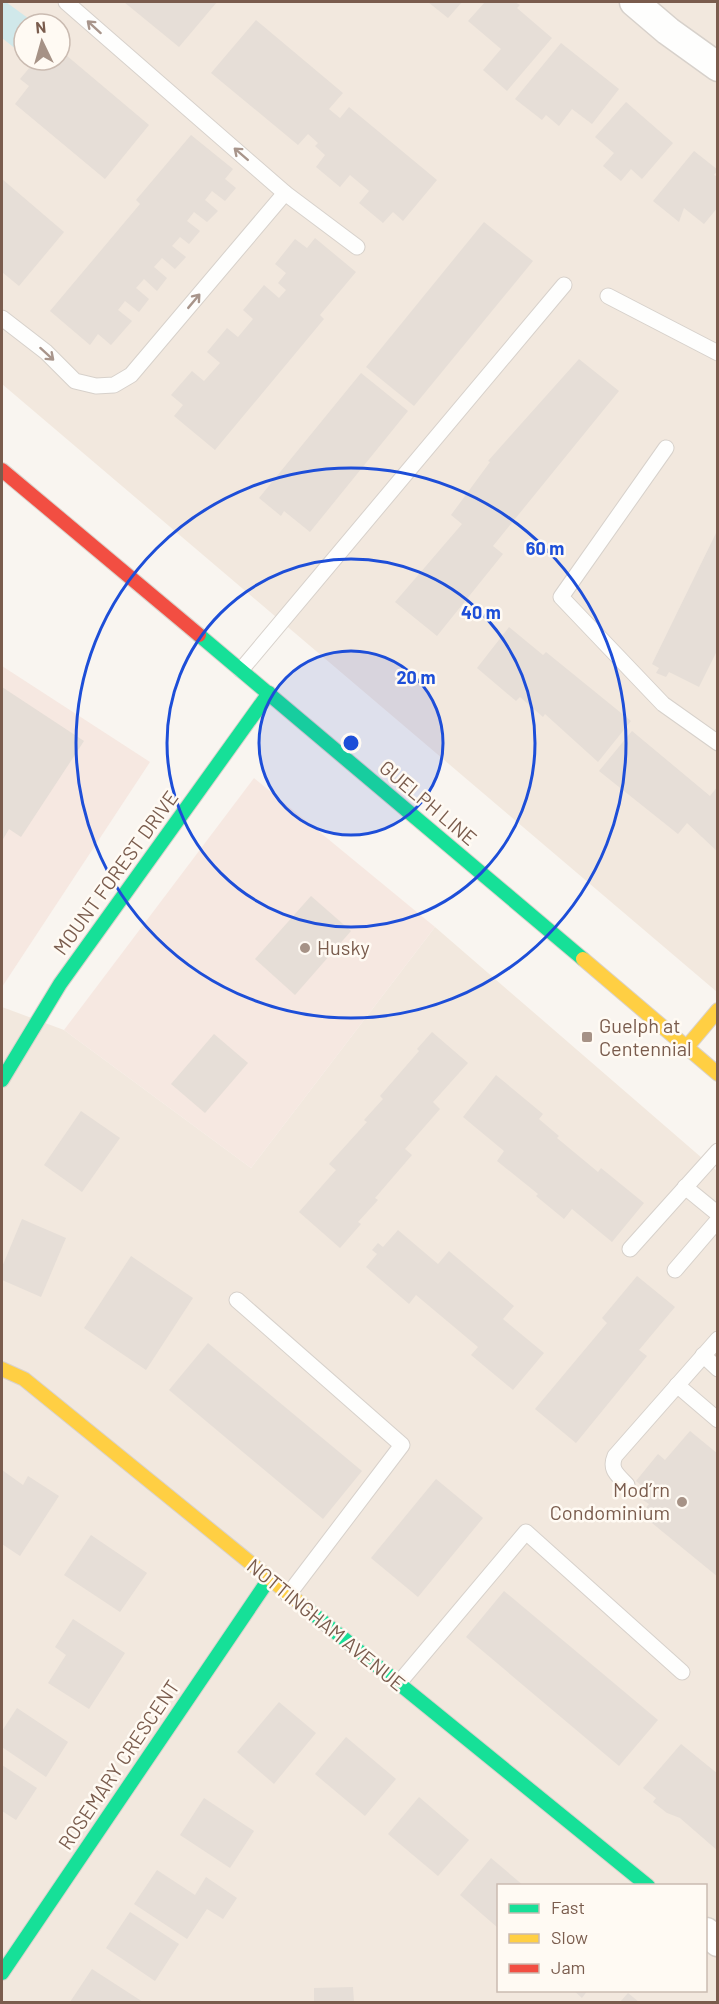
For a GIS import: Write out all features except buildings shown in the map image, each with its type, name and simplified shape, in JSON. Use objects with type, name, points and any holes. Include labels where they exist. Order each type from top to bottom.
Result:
[{"type":"street","points":[[634,2],[668,31],[717,67]]},
{"type":"street","name":"GUELPH LINE","points":[[2,470],[269,693],[717,1074]]},
{"type":"street","name":"MOUNT FOREST DRIVE","points":[[2,1080],[60,984],[269,693]]},
{"type":"street","points":[[686,1048],[717,1010]]},
{"type":"street","name":"NOTTINGHAM AVENUE","points":[[2,1370],[24,1379],[646,1884]]},
{"type":"street","name":"ROSEMARY CRESCENT","points":[[2,1973],[269,1579]]},
{"type":"lane","points":[[66,2],[285,192],[357,247]]},
{"type":"lane","points":[[2,318],[46,352],[75,381],[96,386],[114,385],[131,375],[285,192]]},
{"type":"lane","points":[[241,670],[564,285]]},
{"type":"lane","points":[[608,296],[717,353]]},
{"type":"lane","points":[[666,448],[561,597],[663,704],[715,735]]},
{"type":"lane","points":[[630,1250],[717,1151]]},
{"type":"lane","points":[[685,1187],[717,1214]]},
{"type":"lane","points":[[675,1270],[717,1220]]},
{"type":"lane","points":[[237,1300],[402,1445],[288,1595]]},
{"type":"lane","points":[[627,1485],[613,1470],[615,1456],[717,1339]]},
{"type":"lane","points":[[703,1355],[717,1369]]},
{"type":"lane","points":[[676,1385],[717,1420]]},
{"type":"lane","points":[[398,1684],[526,1532],[682,1672]]},
{"type":"shaded area","points":[[2,2],[717,2],[717,992],[2,384]]},
{"type":"shaded area","points":[[2,666],[150,762],[2,987]]},
{"type":"shaded area","points":[[254,778],[435,927],[251,1168],[64,1030]]},
{"type":"shaded area","points":[[435,927],[717,1171],[717,2002],[2,2002],[2,1007],[64,1030],[251,1168]]},
{"type":"water","points":[[2,2],[6,2],[20,12],[12,12],[12,46],[2,38]]},
{"type":"traffic: fast","points":[[199,635],[583,959]]},
{"type":"traffic: fast","points":[[2,1080],[60,984],[269,693]]},
{"type":"traffic: fast","points":[[2,1973],[269,1579]]},
{"type":"traffic: fast","points":[[306,1608],[646,1884]]},
{"type":"traffic: slow","points":[[583,959],[718,1074]]},
{"type":"traffic: slow","points":[[686,1048],[718,1010]]},
{"type":"traffic: slow","points":[[2,1369],[24,1379],[306,1608]]},
{"type":"traffic: jam","points":[[2,470],[199,635]]},
{"type":"place","name":"Husky","points":[[305,948]]},
{"type":"place","name":"Guelph at Centennial","points":[[587,1037]]},
{"type":"place","name":"Mod’rn Condominium","points":[[682,1502]]}]
